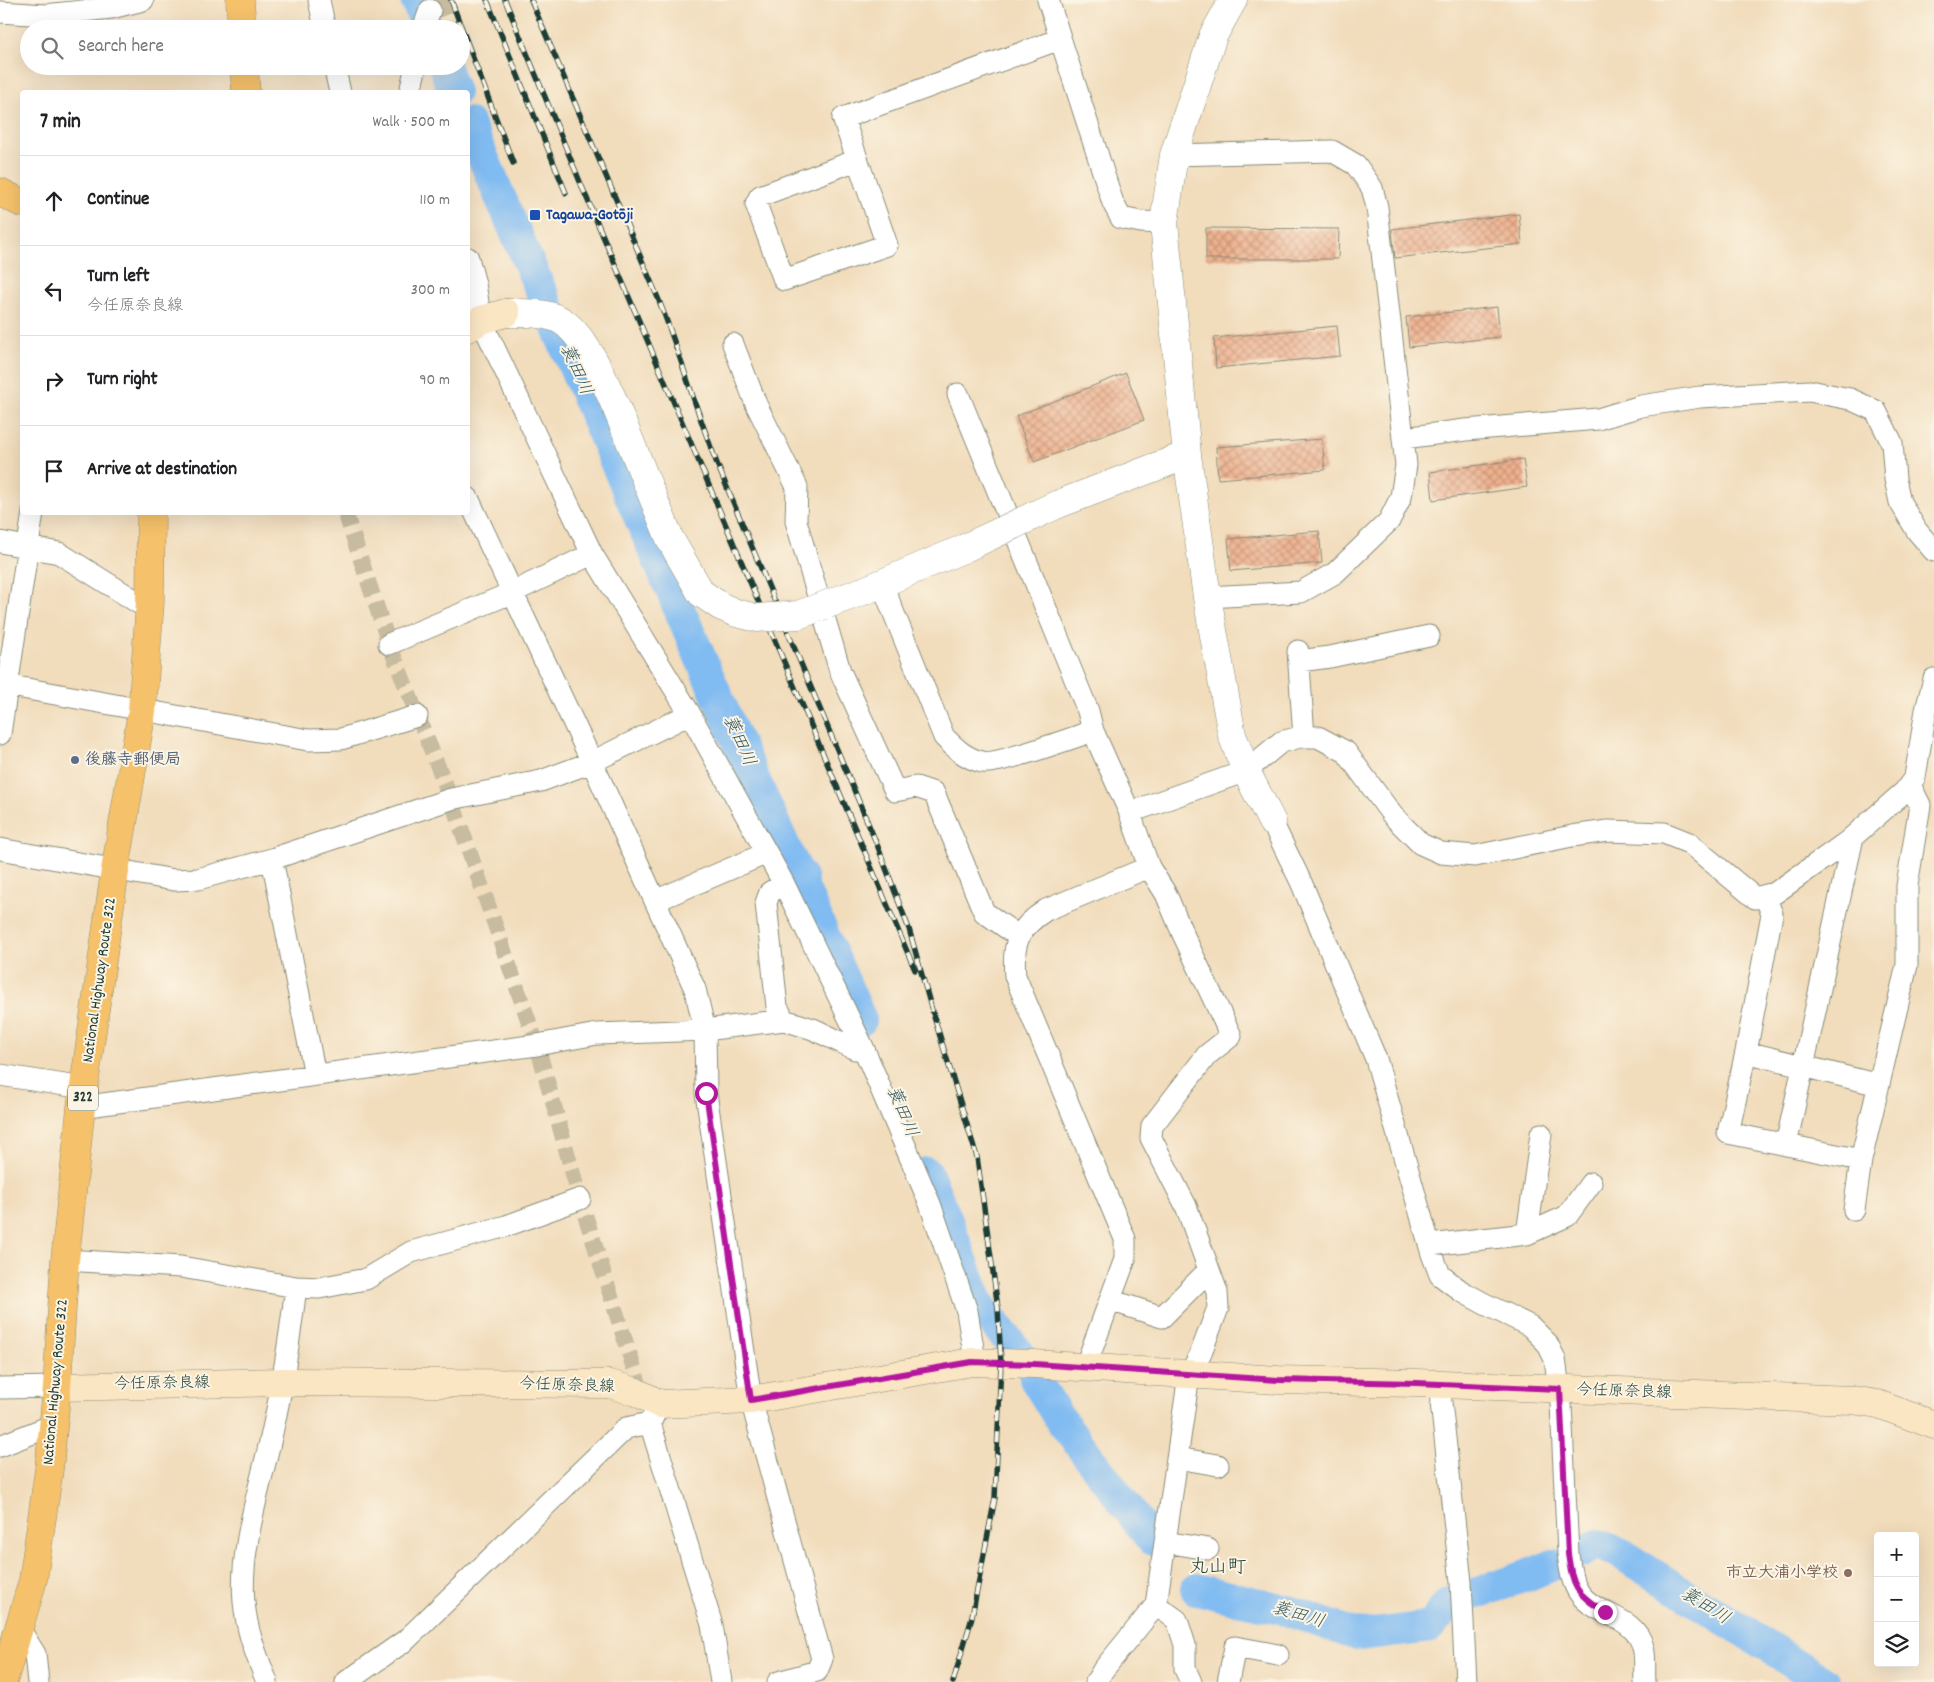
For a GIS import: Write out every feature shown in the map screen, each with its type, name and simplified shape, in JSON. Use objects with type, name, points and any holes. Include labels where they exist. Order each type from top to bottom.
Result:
[{"type":"main road","points":[[240,0],[241,20]]},
{"type":"main road","points":[[245,75],[246,90]]},
{"type":"main road","points":[[0,192],[20,202]]},
{"type":"main road","name":"National Highway Route 322","points":[[3,1682],[33,1580],[53,1425],[65,1260],[83,1097],[115,871],[142,710],[150,610],[150,515]]},
{"type":"main road","name":"今任原奈良線","points":[[57,1386],[283,1382],[610,1384],[636,1392],[655,1414],[751,1400],[972,1362],[1034,1364],[1278,1380],[1439,1384],[1852,1400],[1878,1404],[1933,1423]]},
{"type":"street","points":[[0,12],[45,16],[111,8],[144,0]]},
{"type":"street","points":[[319,0],[323,20]]},
{"type":"street","points":[[1048,0],[1113,203],[1121,218],[1141,222],[1164,223]]},
{"type":"street","points":[[1233,0],[1213,36],[1174,155],[1164,223],[1187,455],[1207,598],[1232,735],[1246,771],[1301,882],[1376,1059],[1440,1275],[1461,1291],[1530,1326],[1547,1343],[1555,1359],[1560,1389],[1568,1554],[1571,1576],[1580,1595],[1605,1612],[1622,1620],[1634,1630],[1643,1647],[1645,1682]]},
{"type":"street","points":[[857,160],[760,196],[756,204],[784,280],[886,245],[843,118],[1060,39]]},
{"type":"street","points":[[336,75],[340,90]]},
{"type":"street","points":[[1174,155],[1332,151],[1356,165],[1372,188],[1377,207],[1404,438],[1406,465],[1401,497],[1389,521],[1335,573],[1302,592],[1207,598]]},
{"type":"street","points":[[470,265],[485,320],[592,554],[690,714],[767,852],[863,1047],[933,1212],[966,1311],[973,1348],[972,1362]]},
{"type":"street","points":[[485,320],[536,313],[558,318],[574,331],[599,369],[670,539],[701,593],[720,606],[736,613],[757,618],[798,615],[874,587],[965,548],[1056,505],[1187,455]]},
{"type":"street","points":[[733,344],[756,404],[797,487],[796,521],[840,671],[895,791],[916,787],[934,793],[984,912],[1018,936]]},
{"type":"street","points":[[1404,438],[1465,430],[1598,419],[1642,406],[1700,397],[1810,391],[1850,399],[1876,411],[1892,443],[1900,502],[1917,531],[1934,551]]},
{"type":"street","points":[[958,394],[1088,711],[1093,731],[1129,811],[1149,867],[1166,894],[1231,1036],[1207,1054],[1152,1126],[1151,1138],[1186,1206],[1217,1292],[1218,1308],[1200,1355],[1189,1375],[1156,1605],[1103,1670],[1096,1682]]},
{"type":"street","points":[[470,502],[592,762],[695,989],[705,1030],[706,1093],[751,1400],[822,1659],[817,1671],[778,1682]]},
{"type":"street","points":[[0,734],[4,685],[33,515]]},
{"type":"street","points":[[0,542],[59,553],[150,610]]},
{"type":"street","points":[[389,644],[511,593],[592,554]]},
{"type":"street","points":[[874,587],[944,737],[960,753],[983,763],[990,762],[1093,731]]},
{"type":"street","points":[[1304,737],[1299,656],[1330,656],[1429,636]]},
{"type":"street","points":[[1129,811],[1246,771],[1280,742],[1304,737],[1318,737],[1346,752],[1393,816],[1421,844],[1441,854],[1475,856],[1608,830],[1664,833],[1689,843],[1755,898],[1780,890],[1853,837],[1910,785],[1915,778],[1926,710],[1934,679]]},
{"type":"street","points":[[4,685],[308,740],[342,740],[417,716]]},
{"type":"street","points":[[0,849],[174,880],[198,879],[272,859],[451,799],[541,781],[592,762],[690,714]]},
{"type":"street","points":[[1854,1210],[1861,1160],[1907,965],[1907,886],[1920,806],[1910,785]]},
{"type":"street","points":[[1786,1145],[1853,837]]},
{"type":"street","points":[[655,901],[767,852]]},
{"type":"street","points":[[272,859],[315,1075]]},
{"type":"street","points":[[1085,1368],[1125,1259],[1125,1239],[1015,976],[1013,956],[1018,936],[1031,919],[1046,910],[1149,867]]},
{"type":"street","points":[[784,884],[770,892],[766,903],[777,1007],[784,1020]]},
{"type":"street","points":[[1765,896],[1772,914],[1746,1052],[1728,1133],[1861,1160]]},
{"type":"street","points":[[0,1075],[83,1097],[315,1075],[537,1045],[597,1034],[705,1030],[784,1020],[813,1029],[855,1049],[863,1047]]},
{"type":"street","points":[[1746,1052],[1879,1085]]},
{"type":"street","points":[[1527,1234],[1541,1134]]},
{"type":"street","points":[[1430,1245],[1527,1234],[1567,1216],[1591,1183]]},
{"type":"street","points":[[65,1260],[181,1267],[296,1287],[319,1288],[366,1279],[411,1252],[506,1226],[580,1199]]},
{"type":"street","points":[[1110,1300],[1162,1318],[1209,1270]]},
{"type":"street","points":[[267,1682],[248,1633],[244,1600],[244,1569],[251,1526],[283,1382],[296,1287]]},
{"type":"street","points":[[1439,1384],[1461,1582],[1466,1682]]},
{"type":"street","points":[[0,1388],[57,1386]]},
{"type":"street","points":[[346,1682],[406,1640],[626,1428],[655,1414],[712,1625],[721,1682]]},
{"type":"street","points":[[0,1446],[53,1425]]},
{"type":"street","points":[[1177,1458],[1218,1465]]},
{"type":"street","points":[[1165,1542],[1208,1549]]},
{"type":"street","points":[[1156,1605],[1177,1620],[1186,1645],[1185,1669],[1191,1682]]},
{"type":"street","points":[[19,1628],[35,1654],[38,1682]]},
{"type":"street","points":[[1228,1682],[1235,1647],[1278,1656]]},
{"type":"building","points":[[1519,214],[1522,244],[1395,258],[1392,229]]},
{"type":"building","points":[[1206,228],[1339,229],[1338,259],[1206,259]]},
{"type":"building","points":[[1497,307],[1500,337],[1409,347],[1406,317]]},
{"type":"building","points":[[1337,326],[1340,356],[1216,368],[1214,338]]},
{"type":"building","points":[[1126,373],[1144,420],[1034,462],[1016,416]]},
{"type":"building","points":[[1322,439],[1325,470],[1218,479],[1216,447]]},
{"type":"building","points":[[1523,459],[1527,487],[1433,500],[1430,472]]},
{"type":"building","points":[[1319,531],[1322,563],[1231,571],[1228,539]]},
{"type":"waterway","name":"蓑田川","points":[[416,0],[424,20]]},
{"type":"waterway","name":"蓑田川","points":[[447,75],[453,90]]},
{"type":"waterway","name":"蓑田川","points":[[470,128],[731,728],[790,858],[802,880],[802,885],[861,1020]]},
{"type":"waterway","name":"蓑田川","points":[[927,1173],[979,1305],[1018,1352]]},
{"type":"waterway","name":"蓑田川","points":[[1035,1379],[1057,1415],[1151,1539]]},
{"type":"waterway","name":"蓑田川","points":[[1584,1551],[1598,1545],[1618,1552],[1824,1682]]},
{"type":"waterway","name":"蓑田川","points":[[1471,1595],[1553,1565]]},
{"type":"waterway","name":"蓑田川","points":[[1196,1589],[1289,1611],[1354,1634],[1366,1635],[1430,1627],[1449,1603]]},
{"type":"tunnel","points":[[430,10],[456,0]]},
{"type":"tunnel","points":[[346,515],[389,644],[451,799],[537,1045],[580,1199],[638,1381],[636,1392]]},
{"type":"railway","points":[[451,0],[459,20]]},
{"type":"railway","points":[[487,0],[566,193]]},
{"type":"railway","points":[[505,0],[583,189],[915,970]]},
{"type":"railway","points":[[531,0],[658,298],[718,466],[878,847],[909,929],[977,1157],[998,1308],[1001,1363],[995,1498],[971,1621],[953,1682]]},
{"type":"railway","points":[[470,50],[513,163]]},
{"type":"place","name":"Tagawa-Gotōji","points":[[535,215]]},
{"type":"place","name":"後藤寺郵便局","points":[[75,760]]},
{"type":"place","name":"市立大浦小学校","points":[[1848,1573]]},
{"type":"district","name":"丸山町","points":[[1218,1568]]},
{"type":"route","points":[[706,1093],[751,1400],[972,1362],[1034,1364],[1278,1380],[1560,1389],[1568,1554],[1571,1576],[1580,1595],[1605,1612]]}]
